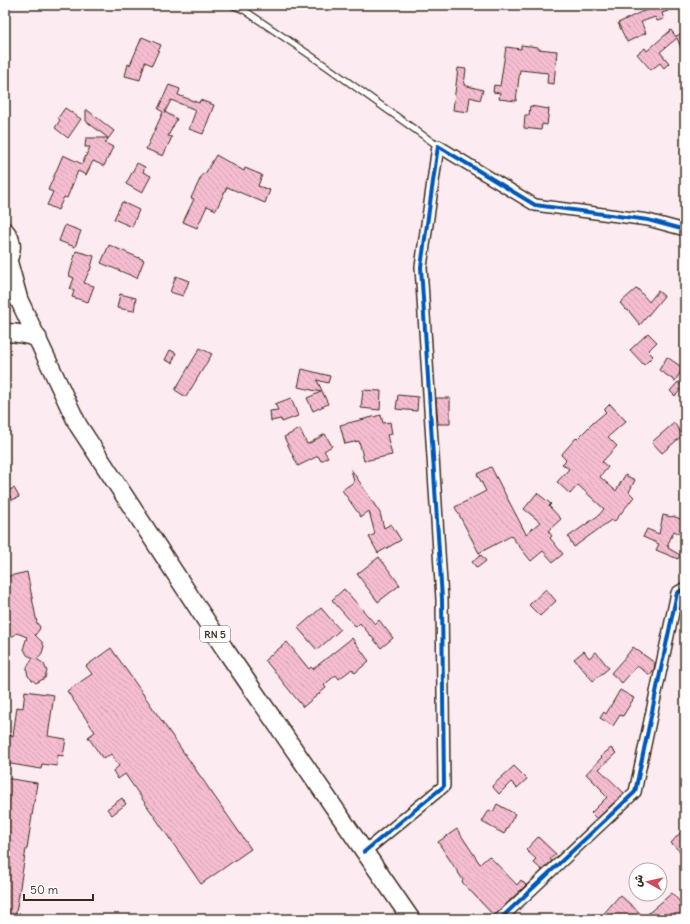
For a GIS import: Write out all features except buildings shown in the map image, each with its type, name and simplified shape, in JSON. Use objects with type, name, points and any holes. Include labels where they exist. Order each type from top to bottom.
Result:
[{"type":"main road","name":"RN 5","points":[[5,231],[10,238],[12,249],[6,262],[19,300],[78,425],[224,648],[411,919]]},
{"type":"main road","name":"RN 5","points":[[5,286],[19,300]]},
{"type":"main road","points":[[5,333],[22,334],[38,338]]},
{"type":"street","points":[[364,852],[444,786],[442,599],[421,267],[438,146],[535,205],[648,220],[685,230]]},
{"type":"street","points":[[500,919],[635,792],[678,593],[685,588]]},
{"type":"lane","points":[[232,5],[244,10],[326,66],[438,146]]},
{"type":"cycle path","points":[[364,852],[444,786],[442,599],[421,267],[438,146],[535,205],[648,220],[685,230]]},
{"type":"cycle path","points":[[500,919],[635,792],[677,593],[685,588]]}]
